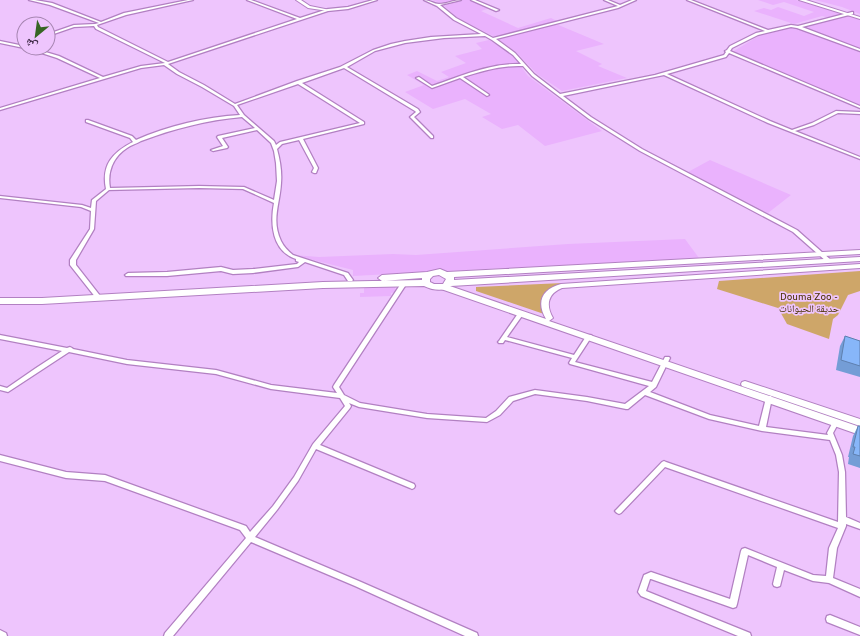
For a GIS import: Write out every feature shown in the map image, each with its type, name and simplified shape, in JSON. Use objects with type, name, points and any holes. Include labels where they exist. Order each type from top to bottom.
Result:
[{"type":"main road","points":[[801,0],[835,8]]},
{"type":"main road","points":[[810,0],[860,17]]},
{"type":"main road","points":[[447,282],[567,281],[860,252]]},
{"type":"main road","points":[[323,285],[350,280],[427,279],[434,287],[447,282],[860,259]]},
{"type":"main road","points":[[687,269],[860,266]]},
{"type":"main road","points":[[0,301],[323,285],[404,283],[427,279],[437,272],[447,282],[521,314],[859,424]]},
{"type":"main road","points":[[549,318],[543,306],[546,296],[567,281]]},
{"type":"main road","points":[[447,282],[836,422],[859,424]]},
{"type":"street","points":[[30,0],[51,4],[100,22]]},
{"type":"street","points":[[56,32],[74,26],[95,25],[137,10],[192,0]]},
{"type":"street","points":[[248,0],[301,19]]},
{"type":"street","points":[[298,0],[309,7],[328,10]]},
{"type":"street","points":[[0,109],[141,66],[166,63],[328,10],[348,8],[376,0]]},
{"type":"street","points":[[425,0],[438,5],[455,19],[493,39],[514,54],[533,75],[590,118],[642,150],[794,231],[829,261]]},
{"type":"street","points":[[438,5],[460,0]]},
{"type":"street","points":[[472,0],[497,10]]},
{"type":"street","points":[[605,0],[619,5]]},
{"type":"street","points":[[493,39],[635,0]]},
{"type":"street","points":[[688,0],[767,31]]},
{"type":"street","points":[[560,95],[665,74],[725,56],[727,51],[744,41],[767,31],[780,27],[798,27],[850,13]]},
{"type":"street","points":[[95,25],[97,28],[166,63],[178,74],[203,86],[235,105],[243,116],[273,142],[276,148],[279,184],[273,211],[273,229],[284,251],[303,262],[298,265],[253,271],[233,272],[221,268],[167,274],[128,275]]},
{"type":"street","points":[[798,27],[860,50]]},
{"type":"street","points":[[235,105],[344,67],[378,49],[411,40],[436,36],[485,35]]},
{"type":"street","points":[[0,42],[16,44]]},
{"type":"street","points":[[727,51],[860,107]]},
{"type":"street","points":[[55,56],[102,78]]},
{"type":"street","points":[[418,78],[432,87],[495,67],[511,64],[524,66]]},
{"type":"street","points":[[344,67],[417,110],[418,112],[412,117],[432,137]]},
{"type":"street","points":[[665,74],[791,131],[860,158]]},
{"type":"street","points":[[460,77],[487,94]]},
{"type":"street","points":[[276,148],[281,143],[363,123],[298,82]]},
{"type":"street","points":[[791,131],[813,124],[837,112],[860,113]]},
{"type":"street","points":[[108,189],[105,180],[111,164],[122,150],[136,143],[203,120],[243,116]]},
{"type":"street","points":[[87,121],[131,137],[136,143]]},
{"type":"street","points":[[213,150],[226,147],[219,137],[257,129]]},
{"type":"street","points":[[300,138],[316,168],[314,172]]},
{"type":"street","points":[[98,297],[73,264],[73,260],[92,229],[94,201],[108,189],[199,187],[244,188],[275,202]]},
{"type":"street","points":[[0,197],[82,206],[94,210]]},
{"type":"street","points":[[291,256],[346,274],[350,280]]},
{"type":"street","points":[[168,636],[250,538],[296,479],[315,446],[348,406],[336,387],[404,283]]},
{"type":"street","points":[[521,314],[502,340],[575,357]]},
{"type":"street","points":[[589,336],[572,363],[654,385]]},
{"type":"street","points":[[0,337],[70,349],[134,363],[216,372],[271,387],[341,396],[359,405],[427,416],[487,420],[498,413],[512,399],[535,392],[588,398],[626,407],[654,385],[666,360]]},
{"type":"street","points":[[0,388],[8,390],[70,349]]},
{"type":"street","points":[[644,392],[710,417],[762,429],[832,438]]},
{"type":"street","points":[[762,429],[769,398]]},
{"type":"street","points":[[829,580],[833,548],[842,523],[842,472],[839,455],[830,430],[836,422]]},
{"type":"street","points":[[315,446],[412,486]]},
{"type":"street","points":[[0,458],[66,475],[105,478],[243,528],[250,538],[358,584],[438,622],[474,636]]},
{"type":"street","points":[[619,511],[664,464],[842,523],[860,526]]},
{"type":"street","points":[[747,636],[644,594],[642,592],[647,577],[651,575],[733,604],[745,551],[813,578],[829,580],[860,593]]},
{"type":"street","points":[[777,584],[781,566]]},
{"type":"street","points":[[830,619],[860,631]]},
{"type":"shaded area","points":[[432,0],[475,0],[493,7],[481,11],[518,28],[551,18],[557,21],[556,24],[604,44],[576,51],[602,64],[598,66],[627,78],[562,91],[537,74],[517,53],[497,38],[459,19],[442,4]]},
{"type":"shaded area","points":[[758,0],[796,0],[860,20],[860,106],[732,52],[757,37],[780,28],[803,27],[834,19],[822,16],[794,24],[754,11],[764,8],[771,10],[778,7],[804,16],[814,12],[784,2],[773,5]]},
{"type":"shaded area","points":[[815,0],[860,0],[860,14],[842,7]]},
{"type":"shaded area","points":[[489,40],[512,54],[528,76],[602,131],[545,146],[518,125],[502,129],[482,117],[491,114],[465,99],[433,109],[405,92],[424,85],[407,75],[417,71],[437,81],[449,77],[441,72],[466,63],[455,56],[482,49],[476,43]]},
{"type":"shaded area","points":[[710,160],[791,195],[768,213],[688,172]]},
{"type":"shaded area","points":[[685,239],[699,258],[353,276],[353,270],[293,255],[319,257],[393,254],[416,255],[568,244]]},
{"type":"shaded area","points":[[395,287],[396,292],[391,293],[391,296],[360,297],[360,293],[364,293],[364,288]]},
{"type":"green space","name":"Douma Zoo - حديقة الحيوانات","points":[[860,271],[860,291],[848,295],[838,315],[833,319],[829,339],[787,324],[778,308],[717,289],[719,281]]},
{"type":"green space","points":[[563,283],[548,291],[542,298],[541,303],[544,314],[476,291],[476,287]]},
{"type":"building","points":[[845,336],[860,341],[860,366],[841,360]]},
{"type":"building","points":[[858,426],[860,426],[860,456],[853,454],[855,447],[853,447]]}]
